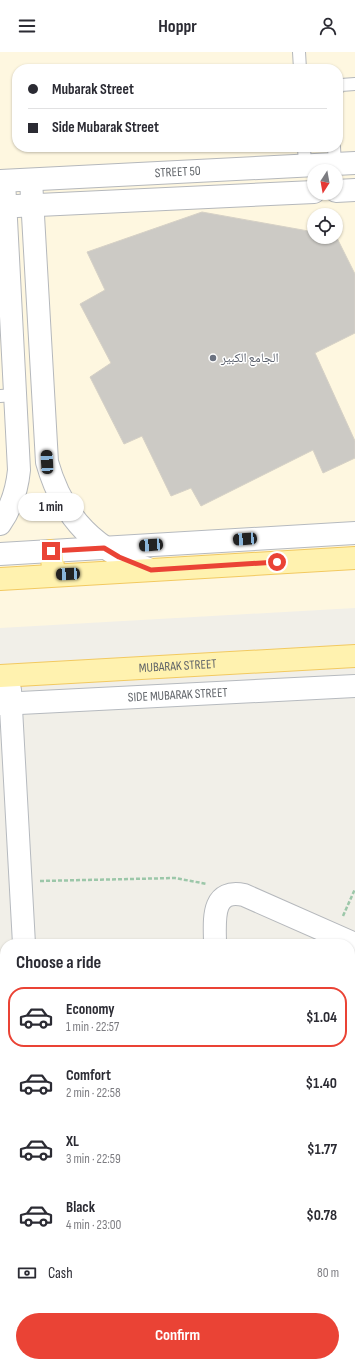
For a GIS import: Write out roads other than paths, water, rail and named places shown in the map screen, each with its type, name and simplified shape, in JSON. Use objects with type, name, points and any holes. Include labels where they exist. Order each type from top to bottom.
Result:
[{"type":"main road","points":[[51,551],[54,575]]},
{"type":"main road","points":[[0,579],[355,558]]},
{"type":"main road","name":"MUBARAK STREET","points":[[4,675],[355,656]]},
{"type":"street","name":"STREET 50","points":[[2,181],[31,180],[305,156],[341,158]]},
{"type":"street","points":[[31,180],[47,462],[52,478],[68,510],[78,524],[104,548],[119,557],[151,570]]},
{"type":"street","points":[[0,524],[11,506],[18,482],[19,470],[8,396],[2,181]]},
{"type":"street","points":[[343,191],[355,190]]},
{"type":"street","name":"STREET 50","points":[[3,207],[307,192]]},
{"type":"street","points":[[0,554],[355,533]]},
{"type":"street","points":[[4,675],[5,704],[21,882],[24,939]]},
{"type":"street","name":"SIDE MUBARAK STREET","points":[[5,704],[355,686]]},
{"type":"street","points":[[215,939],[216,907],[225,896],[231,894],[244,895],[343,939]]},
{"type":"lane","points":[[299,52],[300,64]]},
{"type":"lane","points":[[343,85],[355,84]]},
{"type":"place","name":"الجامع الكبير","points":[[213,358]]}]
